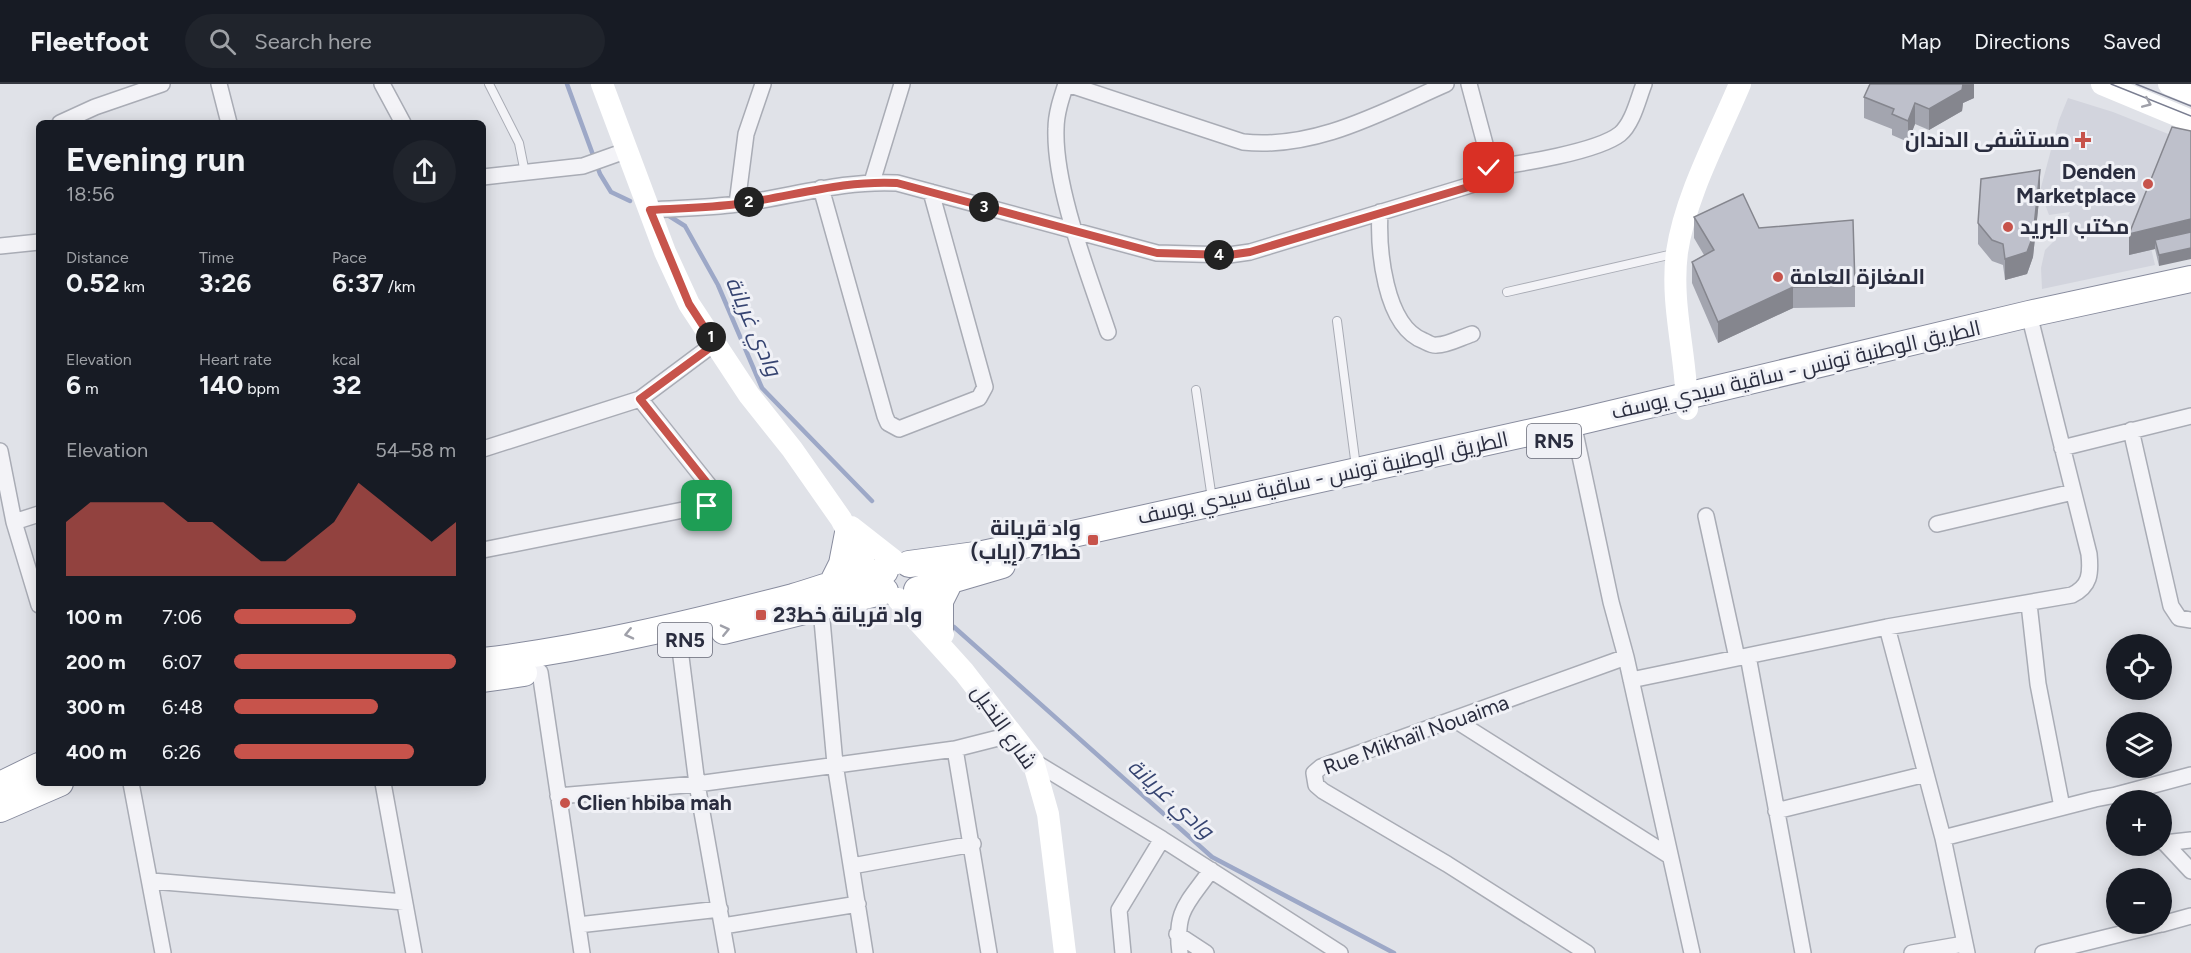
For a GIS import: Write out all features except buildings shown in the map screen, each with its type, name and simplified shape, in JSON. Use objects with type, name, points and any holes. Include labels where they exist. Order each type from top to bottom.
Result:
[{"type":"highway","name":"الطريق الوطنية تونس - ساقية سيدي يوسف","points":[[486,661],[553,651],[795,596],[832,584],[951,579],[996,566],[2031,322],[2191,279]]},
{"type":"highway","name":"الطريق الوطنية تونس - ساقية سيدي يوسف","points":[[2031,322],[2191,291]]},
{"type":"highway","name":"الطريق الوطنية تونس - ساقية سيدي يوسف","points":[[486,679],[540,672],[821,609],[893,580],[983,554],[1356,471],[1574,430]]},
{"type":"highway","points":[[832,584],[842,564],[845,526]]},
{"type":"highway","points":[[940,628],[940,601],[951,579]]},
{"type":"highway","points":[[6,794],[36,769]]},
{"type":"highway","points":[[6,794],[45,786]]},
{"type":"main road","points":[[602,84],[617,153],[650,210],[689,304],[749,395],[792,448],[845,526],[940,628],[964,672]]},
{"type":"main road","points":[[1687,403],[1677,311],[1677,253],[1696,189],[1740,84]]},
{"type":"main road","points":[[2102,84],[2191,121]]},
{"type":"main road","points":[[2169,84],[2191,93]]},
{"type":"main road","name":"شارع النخيل","points":[[893,580],[1033,761],[1048,814],[1065,953]]},
{"type":"street","points":[[67,120],[95,107],[162,84]]},
{"type":"street","points":[[219,84],[228,120]]},
{"type":"street","points":[[382,84],[401,120]]},
{"type":"street","points":[[737,204],[747,134],[763,84]]},
{"type":"street","points":[[872,182],[902,84]]},
{"type":"street","points":[[1108,332],[1075,231],[1057,157],[1056,128],[1066,84],[1243,142],[1260,144],[1308,139],[1337,130],[1446,84]]},
{"type":"street","points":[[650,210],[737,204],[821,188],[872,182],[913,186],[1157,253],[1229,255],[1250,252],[1484,181],[1489,168],[1469,84]]},
{"type":"street","points":[[1489,168],[1522,164],[1607,142],[1627,126],[1644,84]]},
{"type":"street","points":[[486,177],[583,166],[617,153]]},
{"type":"street","points":[[821,188],[885,416],[888,423],[899,429],[979,398],[985,387],[931,192]]},
{"type":"street","points":[[1380,212],[1378,235],[1383,277],[1394,307],[1409,331],[1418,339],[1436,346],[1472,334]]},
{"type":"street","points":[[0,246],[36,242]]},
{"type":"street","points":[[1631,680],[1887,627],[2072,595],[2087,583],[2090,575],[2089,554],[2031,322]]},
{"type":"street","points":[[486,448],[640,399],[715,344]]},
{"type":"street","points":[[486,549],[713,504],[715,493],[640,399]]},
{"type":"street","points":[[2062,448],[2191,416]]},
{"type":"street","points":[[1574,430],[1668,855],[1692,953]]},
{"type":"street","points":[[2131,430],[2171,606],[2179,618],[2191,620]]},
{"type":"street","points":[[0,451],[14,522],[33,571],[36,588]]},
{"type":"street","points":[[1937,524],[2073,492]]},
{"type":"street","points":[[14,522],[36,515]]},
{"type":"street","points":[[1706,516],[1742,657],[1776,811],[1803,953]]},
{"type":"street","points":[[2029,604],[2038,684],[2062,807]]},
{"type":"street","points":[[821,609],[835,764],[865,953]]},
{"type":"street","points":[[1887,627],[1943,838],[1966,948],[1911,953]]},
{"type":"street","points":[[679,641],[697,784],[727,953]]},
{"type":"street","name":"Rue Mikhaïl Nouaima","points":[[1587,953],[1316,785],[1314,773],[1321,767],[1626,657]]},
{"type":"street","points":[[540,672],[582,953]]},
{"type":"street","points":[[1455,720],[1668,855]]},
{"type":"street","points":[[558,796],[697,784],[955,749],[1014,734]]},
{"type":"street","points":[[955,749],[973,844],[989,953]]},
{"type":"street","points":[[1033,761],[1162,839],[1340,953]]},
{"type":"street","points":[[1776,811],[1926,774]]},
{"type":"street","points":[[2144,790],[2191,775]]},
{"type":"street","points":[[132,786],[152,881],[163,953]]},
{"type":"street","points":[[383,786],[414,953]]},
{"type":"street","points":[[1943,838],[2062,807],[2106,800]]},
{"type":"street","points":[[1123,953],[1119,910],[1127,892],[1162,839]]},
{"type":"street","points":[[2172,841],[2191,840]]},
{"type":"street","points":[[852,866],[973,844]]},
{"type":"street","points":[[2172,851],[2191,871]]},
{"type":"street","points":[[1179,953],[1177,934],[1179,916],[1210,870]]},
{"type":"street","points":[[152,881],[404,902]]},
{"type":"street","points":[[723,926],[858,904]]},
{"type":"street","points":[[578,925],[720,909]]},
{"type":"street","points":[[2172,921],[2191,916]]},
{"type":"street","points":[[1177,934],[1206,953]]},
{"type":"street","points":[[2043,953],[2120,934]]},
{"type":"lane","points":[[489,84],[519,143],[525,173]]},
{"type":"lane","points":[[1507,292],[1677,253]]},
{"type":"lane","points":[[1337,321],[1356,471]]},
{"type":"lane","points":[[1196,390],[1212,503]]},
{"type":"shaded area","name":"Denden Marketplace","points":[[2068,98],[2113,112],[2191,143],[2151,248],[2155,265],[2042,289],[2041,268],[2045,250],[2056,239],[2070,212],[2049,215],[2040,191],[2059,120]]},
{"type":"waterway","name":"وادي غريانة","points":[[567,84],[600,174],[611,192],[630,201]]},
{"type":"waterway","name":"وادي غريانة","points":[[666,214],[685,226],[718,285],[762,388],[872,501]]},
{"type":"waterway","name":"وادي غريانة","points":[[954,627],[1212,857],[1394,953]]},
{"type":"tram line","points":[[2111,84],[2191,116]]},
{"type":"tram line","points":[[2136,84],[2191,106]]},
{"type":"place","name":"مستشفى الدندان","points":[[2083,140]]},
{"type":"place","name":"Denden Marketplace","points":[[2148,184]]},
{"type":"place","name":"مكتب البريد","points":[[2008,227]]},
{"type":"place","name":"المغازة العامة","points":[[1778,277]]},
{"type":"place","name":"واد قريانة خط71 (إياب)","points":[[1093,540]]},
{"type":"place","name":"واد قريانة خط23","points":[[761,615]]},
{"type":"place","name":"Clien hbiba mah","points":[[565,803]]},
{"type":"route","points":[[707,506],[715,501],[715,493],[640,399],[715,344],[689,304],[665,252],[650,210],[737,204],[821,188],[872,182],[897,183],[1157,253],[1229,255],[1250,252],[1309,232],[1475,185],[1484,181],[1489,168]]}]
